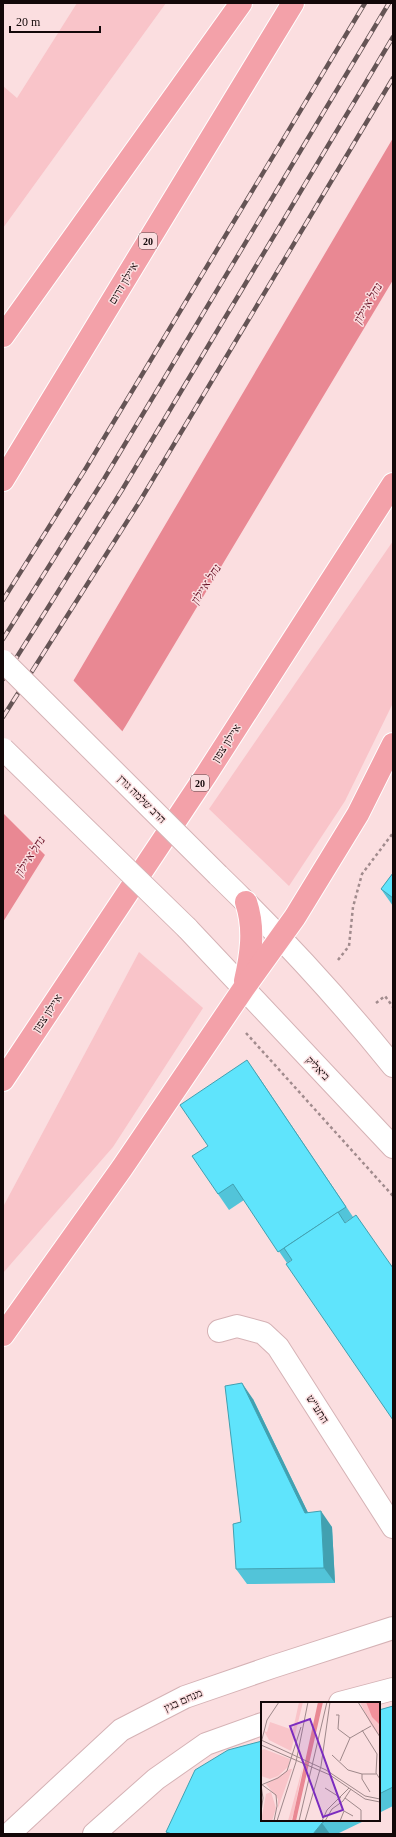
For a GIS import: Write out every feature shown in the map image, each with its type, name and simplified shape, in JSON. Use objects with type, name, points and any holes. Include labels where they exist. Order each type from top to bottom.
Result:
[{"type":"highway","points":[[3,336],[242,3]]},
{"type":"highway","name":"איילון דרום","points":[[3,480],[293,3]]},
{"type":"highway","name":"איילון צפון","points":[[3,1080],[206,775],[393,484]]},
{"type":"highway","points":[[3,1335],[122,1168],[294,917],[358,814],[393,744]]},
{"type":"highway","points":[[244,988],[252,939],[246,902]]},
{"type":"main road","name":"הרב שלמה גורן","points":[[3,661],[246,902],[279,938]]},
{"type":"main road","points":[[3,749],[187,928],[244,988]]},
{"type":"main road","points":[[279,938],[352,1014],[393,1066]]},
{"type":"main road","name":"ביאליק","points":[[244,988],[290,1039],[393,1147]]},
{"type":"main road","name":"התע\"ש","points":[[219,1331],[237,1326],[264,1333],[278,1347],[393,1527]]},
{"type":"main road","name":"מנחם בגין","points":[[9,1834],[121,1730],[185,1697],[393,1628]]},
{"type":"main road","points":[[344,1702],[393,1689]]},
{"type":"main road","points":[[101,1830],[156,1779],[206,1744],[261,1724]]},
{"type":"path","points":[[350,946],[353,907],[362,874],[393,833]]},
{"type":"path","points":[[371,1007],[384,996],[393,1007]]},
{"type":"path","points":[[280,1070],[393,1196]]},
{"type":"shaded area","points":[[77,3],[166,3],[3,228],[3,86],[17,98]]},
{"type":"shaded area","points":[[393,541],[393,703],[345,801],[289,886],[209,809]]},
{"type":"shaded area","points":[[139,952],[203,1008],[113,1147],[3,1273],[3,1207]]},
{"type":"water","name":"נחל איילון","points":[[393,138],[393,280],[125,727],[3,922],[3,797],[75,678]]},
{"type":"pier","points":[[72,679],[124,733],[46,856],[3,813],[3,793]]},
{"type":"building","points":[[393,873],[393,898],[381,889]]},
{"type":"building","points":[[247,1060],[346,1207],[278,1252],[233,1184],[218,1194],[192,1156],[208,1146],[180,1105]]},
{"type":"building","points":[[338,1212],[345,1223],[356,1215],[393,1268],[393,1420],[286,1264],[292,1260],[284,1248]]},
{"type":"building","points":[[242,1383],[305,1513],[321,1511],[324,1568],[236,1569],[233,1524],[241,1522],[225,1386]]},
{"type":"building","points":[[393,1706],[393,1787],[380,1794],[380,1710]]},
{"type":"building","points":[[261,1741],[261,1821],[325,1821],[313,1834],[172,1834],[166,1832],[195,1770],[228,1750]]},
{"type":"railway","points":[[3,600],[86,468],[365,3]]},
{"type":"railway","points":[[3,639],[104,479],[389,3]]},
{"type":"railway","points":[[3,679],[122,490],[393,37]]},
{"type":"railway","points":[[3,717],[140,501],[393,78]]}]
